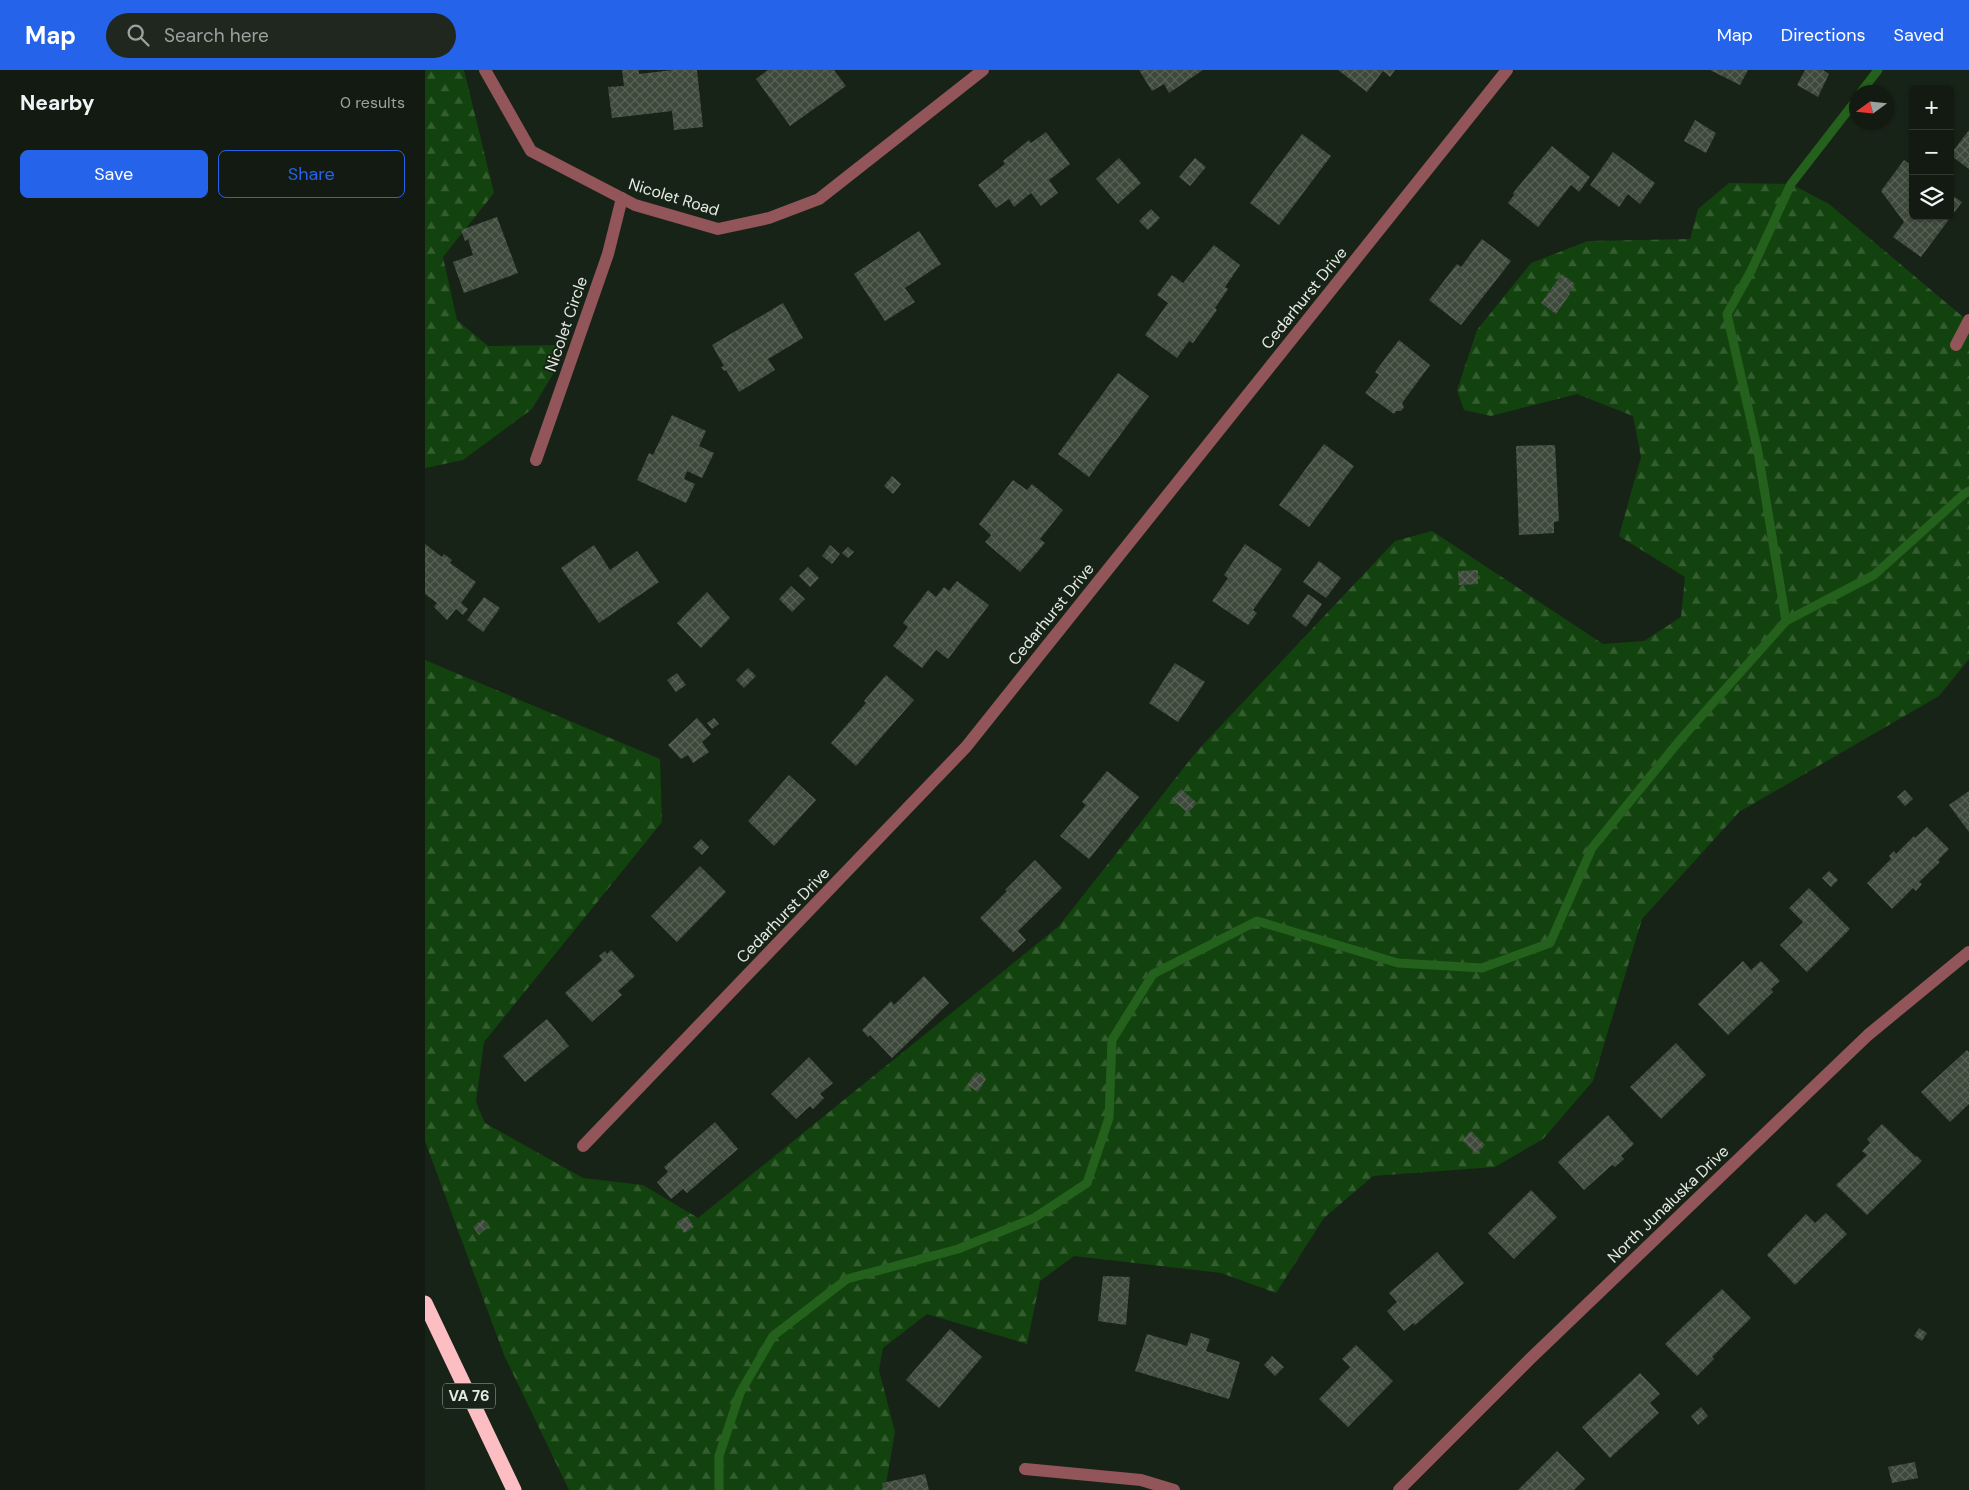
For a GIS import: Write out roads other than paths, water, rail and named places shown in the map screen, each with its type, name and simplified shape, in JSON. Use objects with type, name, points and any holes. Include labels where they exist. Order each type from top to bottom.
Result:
[{"type":"highway","name":"VA 76","points":[[425,1303],[513,1490]]},
{"type":"street","name":"Nicolet Road","points":[[485,70],[531,151],[635,205],[718,229],[769,218],[819,199],[983,70]]},
{"type":"street","name":"Cedarhurst Drive","points":[[583,1146],[966,747],[1507,70]]},
{"type":"street","name":"Nicolet Circle","points":[[536,460],[608,254],[621,198]]},
{"type":"street","points":[[1956,345],[1969,320]]},
{"type":"street","name":"North Junaluska Drive","points":[[1399,1490],[1531,1358],[1869,1035],[1969,952]]},
{"type":"street","points":[[1025,1469],[1141,1480],[1174,1490]]},
{"type":"waterway","points":[[1866,85],[1878,70]]},
{"type":"waterway","points":[[1786,621],[1758,452],[1727,314],[1751,271],[1791,184],[1849,109]]},
{"type":"waterway","points":[[719,1490],[719,1456],[740,1393],[773,1336],[847,1279],[958,1249],[1034,1218],[1087,1183],[1109,1118],[1112,1040],[1153,974],[1257,921],[1398,963],[1482,968],[1550,943],[1592,848],[1680,740],[1786,621],[1874,575],[1969,491]]}]
